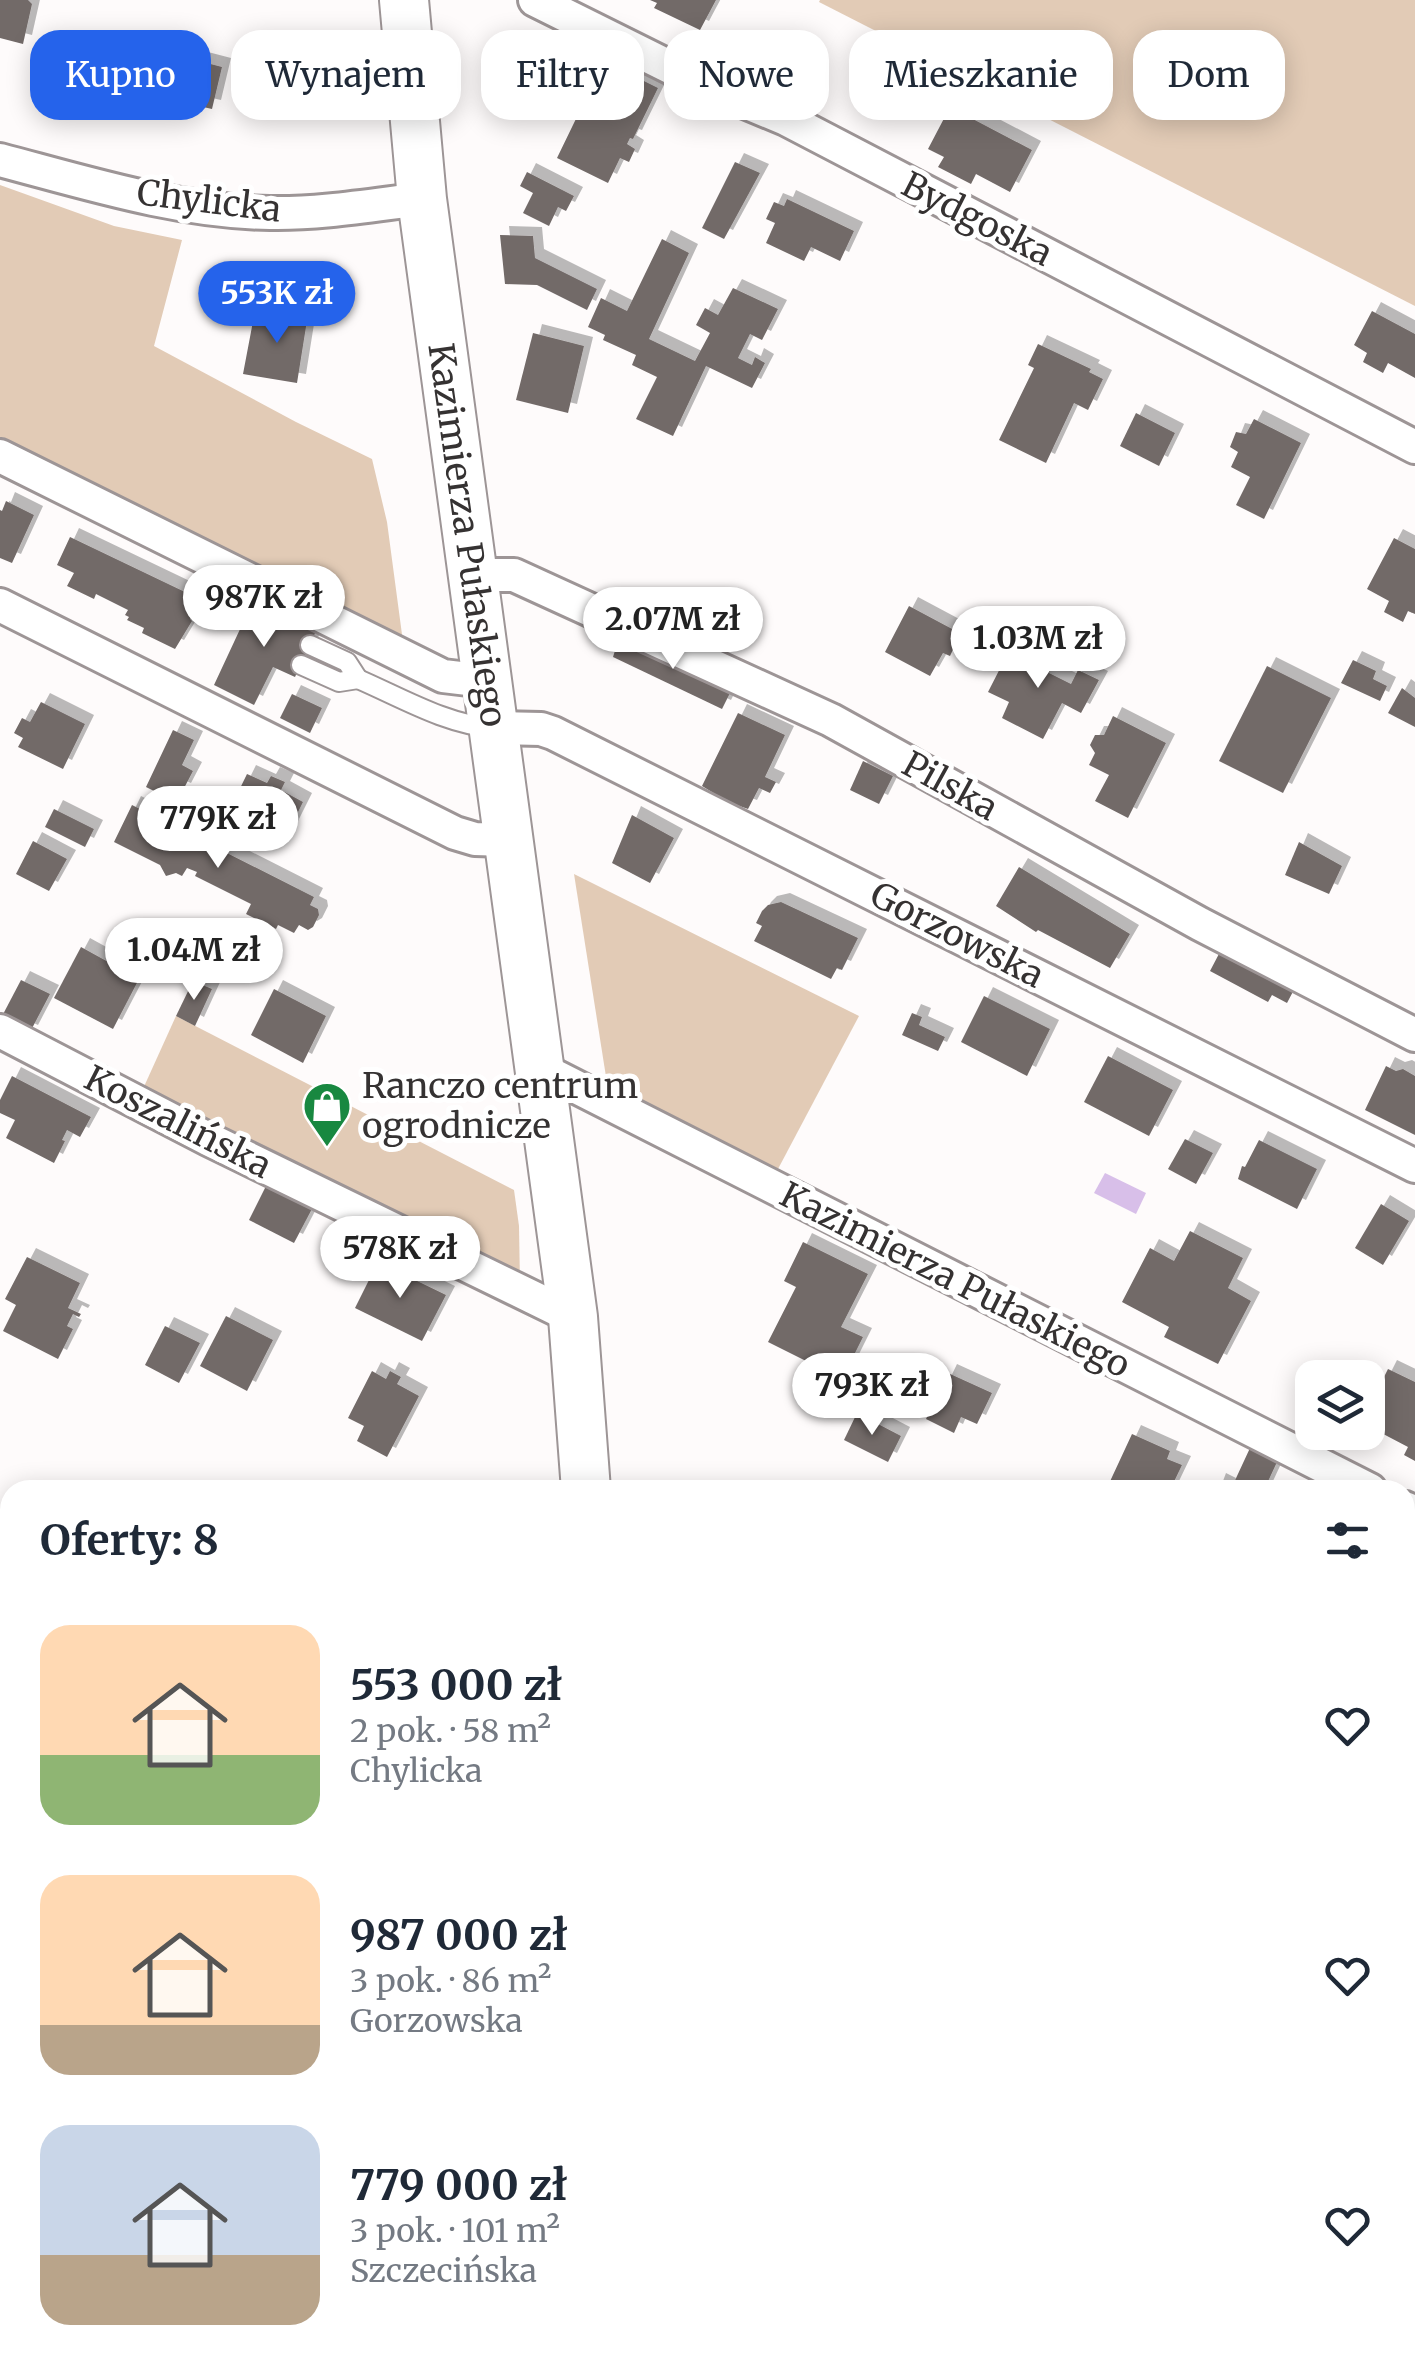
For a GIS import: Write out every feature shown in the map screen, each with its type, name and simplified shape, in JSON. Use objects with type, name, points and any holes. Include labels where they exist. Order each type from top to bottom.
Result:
[{"type":"main road","name":"Kazimierza Pułaskiego","points":[[404,0],[422,199],[572,1317],[585,1480]]},
{"type":"street","name":"Bydgoska","points":[[535,0],[703,84],[786,120],[1415,447]]},
{"type":"street","name":"Chylicka","points":[[0,160],[118,190],[230,211],[300,212],[422,199]]},
{"type":"street","points":[[0,456],[443,676],[486,681]]},
{"type":"street","name":"Pilska","points":[[472,575],[514,575],[831,720],[1184,914],[1415,1035]]},
{"type":"street","points":[[0,605],[454,833],[475,839],[507,840]]},
{"type":"street","name":"Gorzowska","points":[[492,728],[553,733],[1415,1166]]},
{"type":"street","name":"Koszalińska","points":[[0,1031],[208,1140],[572,1317]]},
{"type":"street","name":"Kazimierza Pułaskiego","points":[[540,1069],[1350,1480]]},
{"type":"lane","points":[[310,645],[347,662],[358,679]]},
{"type":"lane","points":[[301,665],[339,682],[358,679],[467,726],[492,728]]},
{"type":"shaded area","points":[[1415,0],[1415,306],[1050,120],[1113,120],[1113,30],[874,30],[819,2]]},
{"type":"shaded area","points":[[0,185],[114,226],[182,240],[154,346],[372,459],[387,522],[403,642],[0,442]]},
{"type":"shaded area","points":[[574,874],[859,1016],[778,1169],[607,1083]]},
{"type":"shaded area","points":[[176,1016],[514,1190],[520,1284],[142,1091]]},
{"type":"shaded area","points":[[1105,1173],[1146,1193],[1136,1214],[1094,1193]]},
{"type":"building","points":[[0,0],[28,0],[32,4],[23,44],[0,38]]},
{"type":"building","points":[[650,0],[716,0],[700,30],[654,8],[657,3]]},
{"type":"building","points":[[211,64],[222,67],[211,109]]},
{"type":"building","points":[[644,81],[658,88],[644,117]]},
{"type":"building","points":[[575,120],[642,120],[627,144],[635,149],[629,162],[620,158],[608,183],[557,158]]},
{"type":"building","points":[[943,120],[975,120],[1032,150],[1010,192],[976,174],[971,184],[938,167],[944,157],[928,149]]},
{"type":"building","points":[[735,162],[760,173],[724,239],[702,228]]},
{"type":"building","points":[[527,172],[574,196],[566,211],[558,207],[549,226],[523,213],[533,193],[520,186]]},
{"type":"building","points":[[787,199],[854,231],[840,261],[811,247],[804,261],[766,243],[775,223],[766,219],[774,202],[784,206]]},
{"type":"building","points":[[500,235],[533,236],[535,258],[597,289],[587,310],[537,285],[505,284]]},
{"type":"building","points":[[662,239],[689,253],[649,339],[695,361],[710,333],[696,325],[705,308],[718,315],[733,288],[778,309],[762,340],[750,334],[738,358],[752,365],[755,357],[765,363],[752,388],[706,366],[673,436],[636,419],[657,377],[632,365],[636,355],[603,340],[605,335],[588,327],[601,298],[627,311]]},
{"type":"building","points":[[287,305],[309,308],[297,383],[243,374],[254,316],[284,322]]},
{"type":"building","points":[[1372,311],[1415,334],[1415,378],[1388,363],[1383,373],[1363,362],[1367,353],[1354,345]]},
{"type":"building","points":[[533,333],[584,346],[568,413],[516,400]]},
{"type":"building","points":[[1038,344],[1091,369],[1089,372],[1103,379],[1088,410],[1074,403],[1046,463],[999,440],[1034,368],[1028,365]]},
{"type":"building","points":[[1136,413],[1175,433],[1159,466],[1120,446]]},
{"type":"building","points":[[1254,419],[1301,443],[1264,519],[1236,505],[1250,477],[1231,467],[1238,452],[1230,447],[1236,432],[1246,434]]},
{"type":"building","points":[[6,501],[34,515],[12,563],[0,558],[0,510]]},
{"type":"building","points":[[70,537],[187,593],[198,602],[175,649],[142,633],[144,628],[127,620],[128,610],[96,594],[94,599],[67,586],[74,573],[57,565]]},
{"type":"building","points":[[1394,538],[1415,549],[1415,614],[1408,611],[1403,622],[1384,612],[1389,601],[1367,589]]},
{"type":"building","points":[[255,597],[317,629],[295,677],[273,667],[254,705],[214,685]]},
{"type":"building","points":[[909,606],[954,630],[952,636],[958,639],[950,656],[943,653],[930,676],[885,652]]},
{"type":"building","points":[[620,635],[733,687],[722,709],[613,657]]},
{"type":"building","points":[[1029,647],[1055,661],[1049,673],[1071,684],[1078,670],[1099,680],[1081,713],[1062,703],[1043,739],[1002,718],[1009,702],[988,692],[1009,651],[1024,658]]},
{"type":"building","points":[[1353,660],[1376,671],[1373,679],[1387,686],[1380,701],[1341,683]]},
{"type":"building","points":[[1267,666],[1331,698],[1283,793],[1219,761]]},
{"type":"building","points":[[1402,688],[1415,698],[1415,727],[1388,713]]},
{"type":"building","points":[[292,694],[322,708],[310,733],[280,718]]},
{"type":"building","points":[[41,702],[85,724],[63,769],[18,747],[23,738],[14,733],[22,718],[30,722]]},
{"type":"building","points":[[738,713],[785,735],[765,777],[776,782],[770,793],[759,788],[748,809],[702,786]]},
{"type":"building","points":[[1113,716],[1166,743],[1128,818],[1095,801],[1109,775],[1089,765],[1095,753],[1090,745],[1095,735],[1104,735]]},
{"type":"building","points":[[173,730],[194,740],[182,765],[193,771],[182,792],[171,787],[166,797],[146,787]]},
{"type":"building","points":[[863,761],[893,776],[879,804],[850,790]]},
{"type":"building","points":[[247,774],[267,783],[271,776],[285,782],[281,790],[303,802],[284,840],[228,813]]},
{"type":"building","points":[[132,805],[314,897],[310,905],[318,909],[319,915],[313,927],[308,930],[299,925],[294,933],[278,925],[276,929],[246,914],[251,904],[195,876],[197,872],[187,868],[182,876],[166,876],[160,865],[114,842]]},
{"type":"building","points":[[54,809],[94,829],[85,847],[45,827]]},
{"type":"building","points":[[632,815],[674,838],[650,883],[612,863]]},
{"type":"building","points":[[33,841],[67,859],[49,891],[16,874]]},
{"type":"building","points":[[1299,842],[1342,866],[1329,894],[1285,875]]},
{"type":"building","points":[[1019,867],[1130,934],[1110,968],[1036,932],[996,906]]},
{"type":"building","points":[[781,902],[858,938],[842,970],[837,968],[831,979],[754,941],[762,926],[756,923],[762,911]]},
{"type":"building","points":[[81,947],[139,979],[113,1029],[54,998]]},
{"type":"building","points":[[1221,950],[1297,984],[1287,1003],[1272,995],[1268,1002],[1210,971]]},
{"type":"building","points":[[21,980],[50,994],[29,1034],[0,1020]]},
{"type":"building","points":[[193,981],[212,989],[195,1026],[176,1016]]},
{"type":"building","points":[[274,989],[326,1016],[303,1063],[251,1035]]},
{"type":"building","points":[[984,996],[1050,1029],[1027,1076],[961,1042]]},
{"type":"building","points":[[912,1013],[922,1017],[919,1025],[945,1037],[938,1051],[902,1035]]},
{"type":"building","points":[[1108,1056],[1173,1090],[1149,1136],[1084,1102]]},
{"type":"building","points":[[1386,1066],[1415,1076],[1415,1135],[1365,1110]]},
{"type":"building","points":[[12,1076],[91,1117],[80,1137],[67,1130],[54,1163],[6,1138],[15,1120],[0,1113],[0,1100]]},
{"type":"building","points":[[1185,1139],[1213,1153],[1196,1184],[1168,1169]]},
{"type":"building","points":[[1259,1140],[1317,1169],[1297,1209],[1238,1179]]},
{"type":"building","points":[[268,1182],[314,1205],[294,1243],[249,1220]]},
{"type":"building","points":[[1381,1204],[1409,1221],[1383,1265],[1355,1248]]},
{"type":"building","points":[[1190,1231],[1243,1258],[1228,1288],[1251,1301],[1218,1364],[1164,1337],[1169,1327],[1122,1302],[1150,1248],[1174,1261]]},
{"type":"building","points":[[803,1242],[868,1274],[841,1327],[863,1337],[845,1373],[823,1362],[820,1368],[768,1342],[796,1287],[784,1281]]},
{"type":"building","points":[[27,1257],[80,1283],[68,1308],[81,1314],[73,1314],[67,1326],[73,1329],[58,1359],[3,1331],[16,1305],[5,1299]]},
{"type":"building","points":[[378,1262],[446,1295],[422,1341],[355,1308]]},
{"type":"building","points":[[226,1316],[273,1340],[247,1391],[200,1366]]},
{"type":"building","points":[[165,1326],[200,1343],[179,1383],[145,1365]]},
{"type":"building","points":[[1388,1369],[1415,1382],[1415,1461],[1404,1455],[1408,1447],[1385,1435]]},
{"type":"building","points":[[372,1371],[386,1379],[390,1371],[401,1377],[397,1384],[419,1396],[387,1457],[357,1441],[364,1426],[348,1418]]},
{"type":"building","points":[[948,1373],[992,1393],[977,1424],[961,1417],[954,1433],[926,1419]]},
{"type":"building","points":[[857,1413],[901,1436],[888,1462],[844,1440]]},
{"type":"building","points":[[1132,1434],[1170,1451],[1167,1459],[1182,1465],[1175,1480],[1111,1480]]},
{"type":"building","points":[[1250,1448],[1277,1462],[1269,1480],[1235,1480]]},
{"type":"place","name":"Ranczo centrum ogrodnicze","points":[[327,1148]]}]
